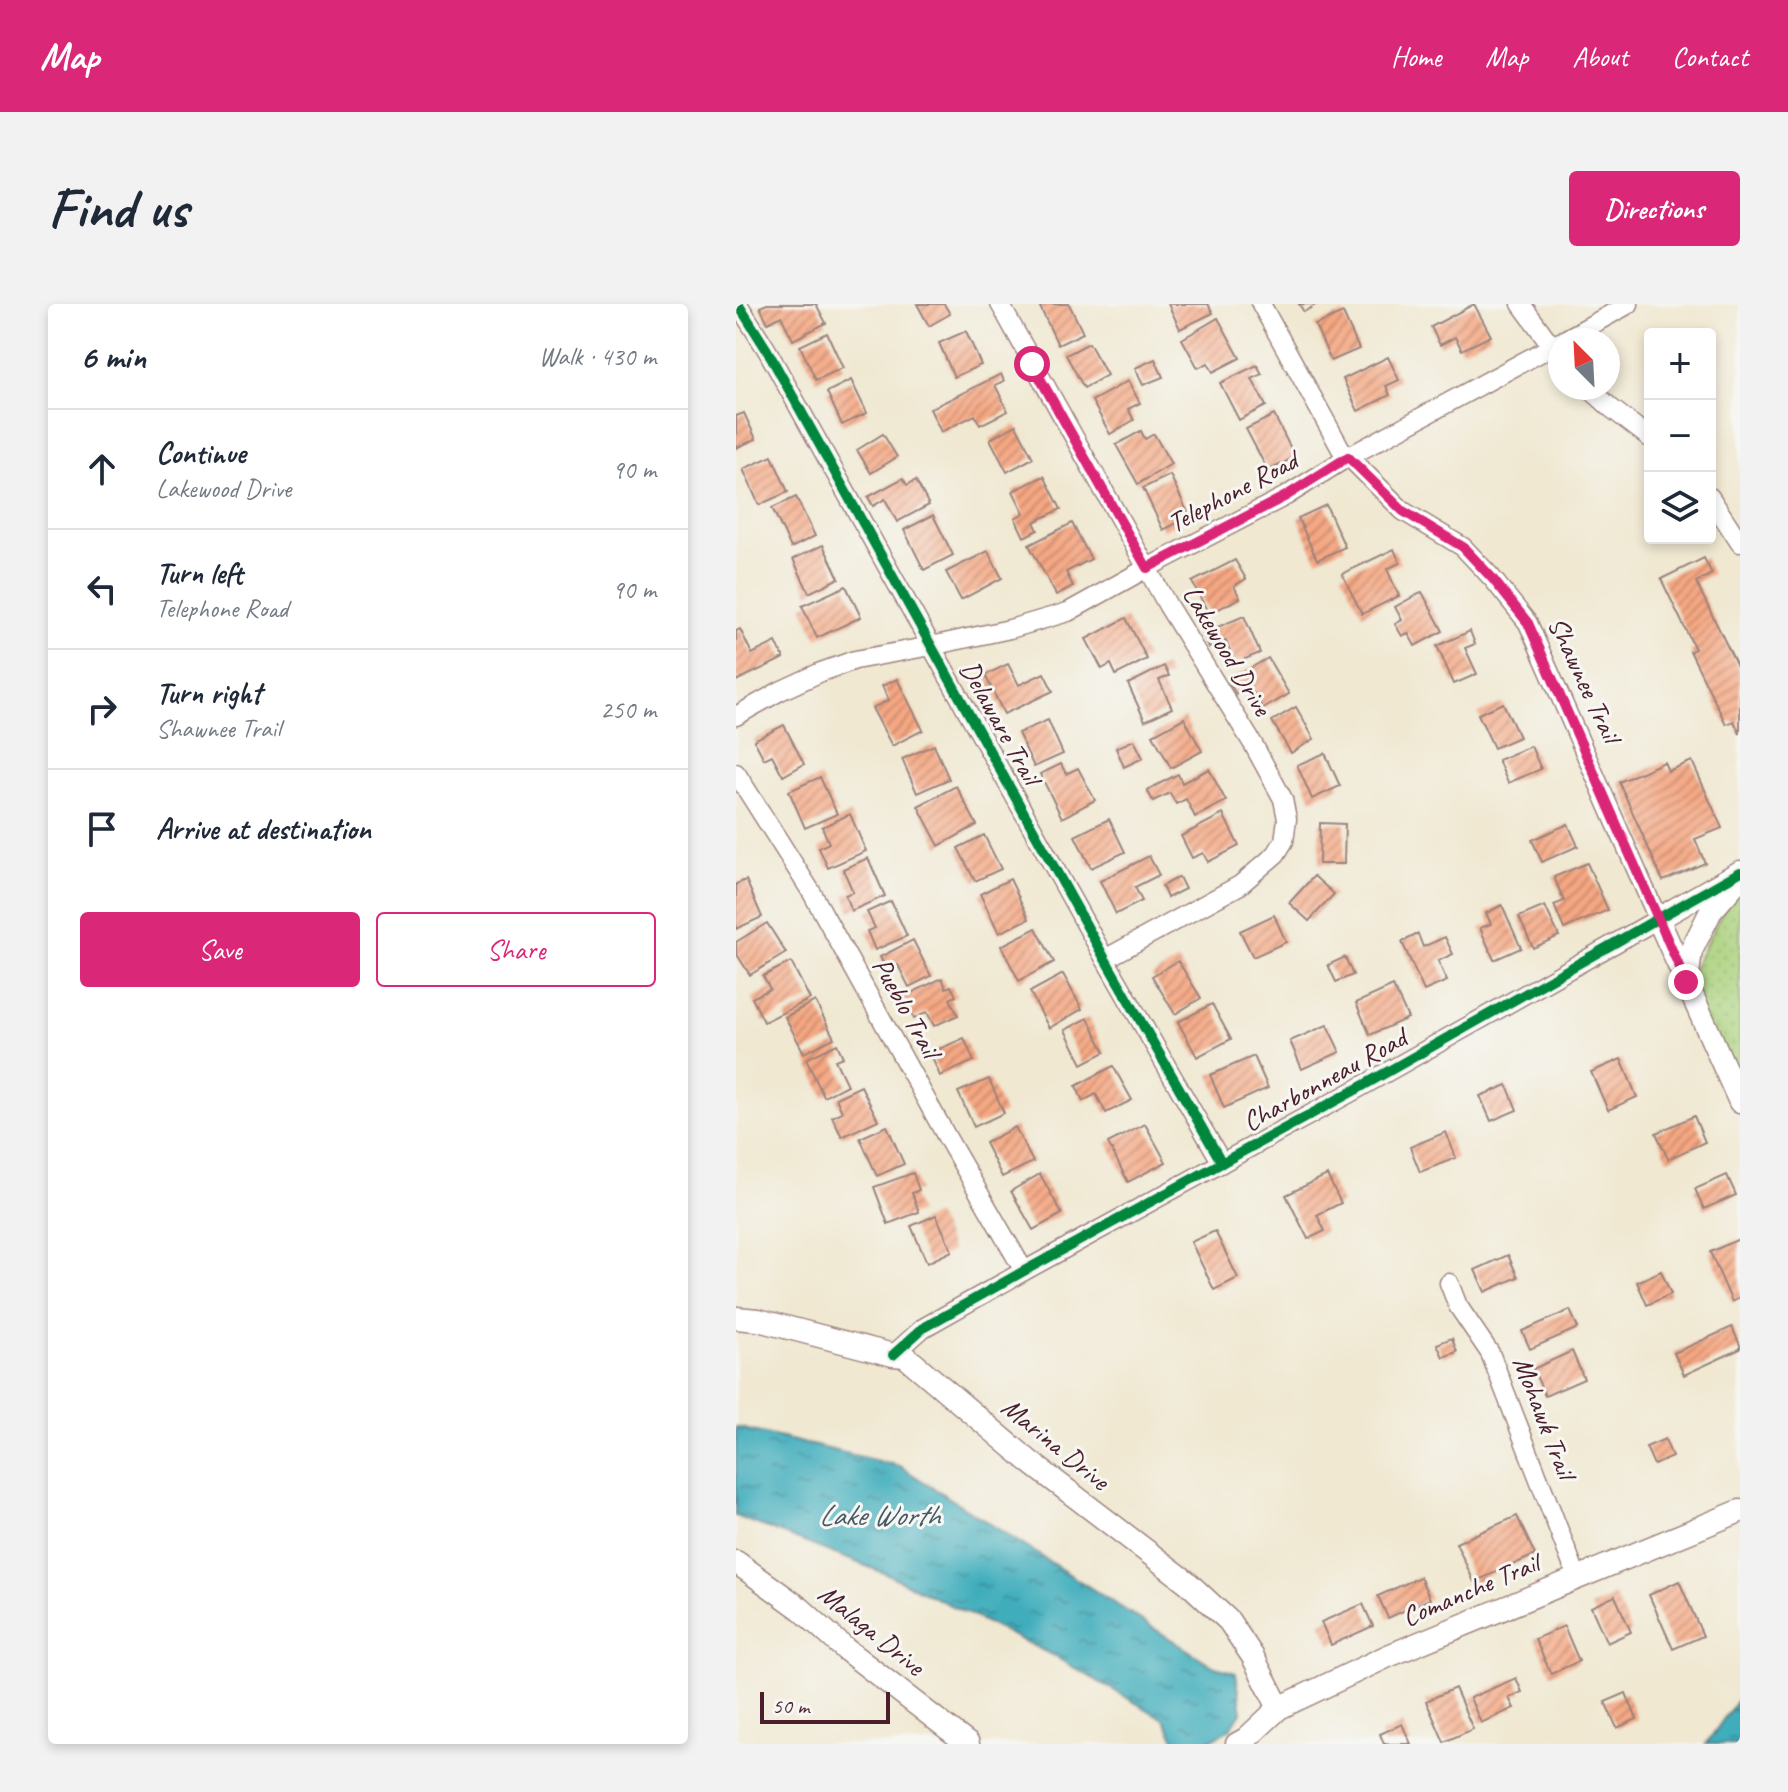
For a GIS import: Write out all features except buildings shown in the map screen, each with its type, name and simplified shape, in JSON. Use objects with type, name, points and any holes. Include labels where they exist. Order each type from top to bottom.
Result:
[{"type":"street","name":"Delaware Trail","points":[[738,304],[767,350],[1105,959],[1222,1163]]},
{"type":"street","name":"Lakewood Drive","points":[[1000,304],[1168,606],[1253,744],[1283,799],[1287,819],[1284,841],[1276,854],[1240,885],[1105,959]]},
{"type":"street","name":"Shawnee Trail","points":[[1261,304],[1341,449],[1403,511],[1463,547],[1528,623],[1740,1102]]},
{"type":"street","points":[[1521,304],[1548,335]]},
{"type":"street","name":"Telephone Road","points":[[1590,328],[1629,304]]},
{"type":"street","name":"Telephone Road","points":[[736,716],[780,691],[855,660],[1010,629],[1068,612],[1286,496],[1348,457],[1548,353]]},
{"type":"street","points":[[1602,400],[1644,433]]},
{"type":"street","points":[[1716,506],[1740,543]]},
{"type":"street","name":"Pueblo Trail","points":[[736,773],[812,893],[1024,1271]]},
{"type":"street","name":"Charbonneau Road","points":[[893,1355],[923,1328],[1740,872]]},
{"type":"street","points":[[1686,982],[1691,951],[1711,911],[1740,879]]},
{"type":"street","name":"Mohawk Trail","points":[[1449,1283],[1458,1306],[1490,1353],[1577,1577]]},
{"type":"street","name":"Marina Drive","points":[[736,1318],[758,1320],[905,1356],[1030,1462],[1187,1582],[1229,1621],[1253,1657],[1279,1708]]},
{"type":"street","name":"Comanche Trail","points":[[1237,1744],[1279,1708],[1388,1656],[1740,1511]]},
{"type":"street","name":"Malaga Drive","points":[[736,1562],[801,1609],[845,1649],[968,1744]]},
{"type":"green space","points":[[1740,879],[1740,1102],[1686,982]]},
{"type":"water","name":"Lake Worth","points":[[736,1427],[899,1466],[1213,1666],[1236,1673],[1242,1711],[1231,1728],[1205,1744],[1178,1744],[1164,1719],[1050,1654],[887,1574],[736,1516]]},
{"type":"water","points":[[1740,1696],[1738,1744],[1706,1744]]},
{"type":"cycle path","points":[[738,304],[767,350],[1105,959],[1222,1163]]},
{"type":"cycle path","points":[[893,1355],[923,1328],[1357,1089],[1740,872]]},
{"type":"route","points":[[1032,364],[1147,568],[1286,496],[1348,457],[1403,511],[1463,547],[1528,623],[1686,982]]}]
